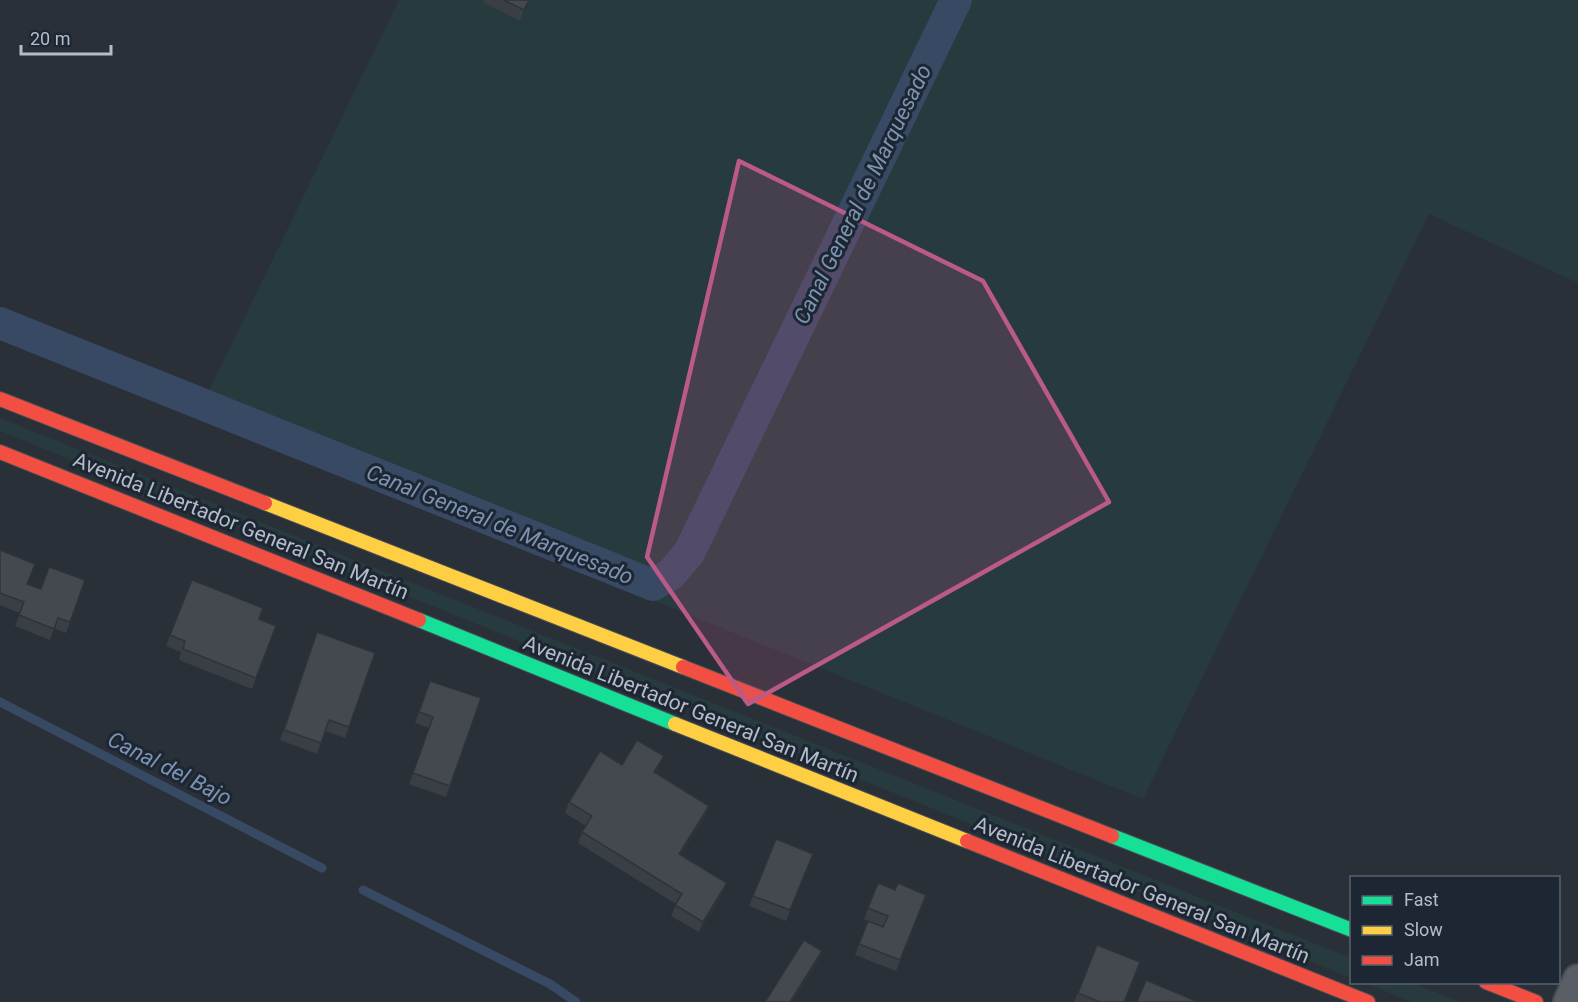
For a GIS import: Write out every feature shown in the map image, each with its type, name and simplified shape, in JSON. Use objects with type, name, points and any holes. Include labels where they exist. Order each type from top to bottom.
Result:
[{"type":"main road","name":"Avenida Libertador General San Martín","points":[[0,399],[1350,929]]},
{"type":"main road","name":"Avenida Libertador General San Martín","points":[[0,452],[1368,1002]]},
{"type":"main road","points":[[1491,984],[1536,1002]]},
{"type":"street","points":[[1568,1002],[1578,979]]},
{"type":"highlighted area","points":[[739,161],[983,281],[1109,502],[748,704],[647,557]]},
{"type":"green space","points":[[399,0],[1578,0],[1578,283],[1429,214],[1143,799],[197,415]]},
{"type":"green space","points":[[0,418],[1350,958],[1350,978],[0,431]]},
{"type":"green space","points":[[1367,984],[1415,984],[1461,1002],[1412,1002]]},
{"type":"building","points":[[504,0],[529,0],[524,10]]},
{"type":"building","points":[[0,550],[35,564],[27,584],[41,589],[49,567],[85,580],[70,622],[58,618],[54,629],[19,615],[24,602],[0,593]]},
{"type":"building","points":[[192,580],[263,608],[259,619],[276,626],[256,678],[183,649],[185,641],[170,635]]},
{"type":"building","points":[[317,632],[375,653],[349,727],[329,720],[321,743],[284,730]]},
{"type":"building","points":[[430,681],[481,698],[450,786],[413,773],[433,717],[419,712]]},
{"type":"building","points":[[637,740],[664,756],[654,772],[709,806],[679,854],[727,883],[703,922],[675,905],[682,894],[582,832],[592,816],[569,802],[600,751],[622,765]]},
{"type":"building","points":[[776,839],[813,854],[790,910],[753,896]]},
{"type":"building","points":[[878,883],[895,890],[898,883],[926,895],[900,960],[859,944],[868,921],[883,927],[888,916],[868,908]]},
{"type":"building","points":[[804,940],[822,951],[790,1002],[765,1002]]},
{"type":"building","points":[[1097,945],[1140,962],[1124,1002],[1100,1002],[1078,993]]},
{"type":"building","points":[[1146,980],[1196,1001],[1196,1002],[1137,1002]]},
{"type":"waterway","name":"Canal General de Marquesado","points":[[0,323],[653,585],[671,574],[689,553],[956,0]]},
{"type":"waterway","name":"Canal del Bajo","points":[[0,702],[322,868]]},
{"type":"waterway","name":"Canal del Bajo","points":[[363,890],[550,984],[576,1002]]},
{"type":"traffic: fast","points":[[419,620],[675,724]]},
{"type":"traffic: fast","points":[[1112,836],[1350,929]]},
{"type":"traffic: slow","points":[[265,503],[683,667]]},
{"type":"traffic: slow","points":[[675,724],[967,841]]},
{"type":"traffic: jam","points":[[0,399],[265,503]]},
{"type":"traffic: jam","points":[[0,452],[419,620]]},
{"type":"traffic: jam","points":[[683,667],[1112,836]]},
{"type":"traffic: jam","points":[[967,841],[1368,1002]]},
{"type":"traffic: jam","points":[[1491,984],[1536,1002]]}]
